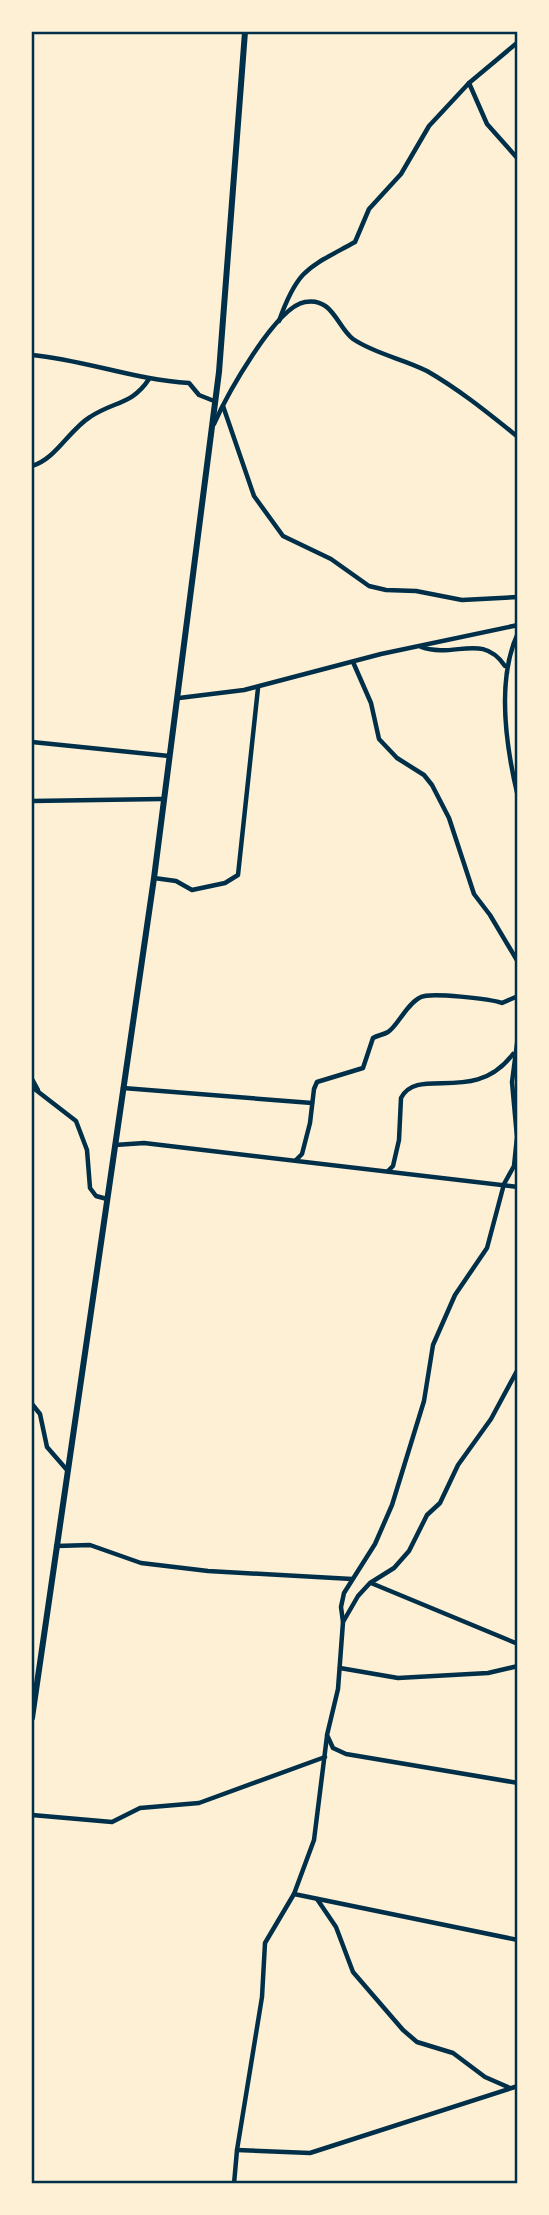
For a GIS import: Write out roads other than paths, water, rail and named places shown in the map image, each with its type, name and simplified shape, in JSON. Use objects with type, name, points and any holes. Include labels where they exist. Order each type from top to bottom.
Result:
[{"type":"main road","points":[[32,1718],[113,1145],[154,878],[162,799],[179,698],[211,432],[234,194],[245,32]]},
{"type":"street","points":[[279,323],[298,279],[323,258],[355,242],[369,209],[401,174],[429,126],[469,83],[517,42]]},
{"type":"street","points":[[469,83],[487,124],[517,159]]},
{"type":"street","points":[[211,432],[223,405],[259,346],[279,323],[304,302],[327,307],[351,337],[426,370],[461,391],[517,438]]},
{"type":"street","points":[[32,355],[69,359],[149,379],[189,383],[199,395],[214,401]]},
{"type":"street","points":[[32,466],[43,461],[91,416],[137,396],[149,379]]},
{"type":"street","points":[[223,405],[254,496],[283,536],[331,559],[369,586],[462,600],[517,597]]},
{"type":"street","points":[[179,698],[212,696],[258,687],[353,662],[517,625]]},
{"type":"street","points":[[517,633],[505,667],[507,739],[517,797]]},
{"type":"street","points":[[420,647],[436,653],[483,647],[492,651],[505,667]]},
{"type":"street","points":[[353,662],[371,703],[379,739],[397,758],[424,775],[432,785],[449,818],[474,894],[491,915],[517,961]]},
{"type":"street","points":[[154,878],[176,881],[192,890],[225,883],[238,876],[258,687]]},
{"type":"street","points":[[32,741],[169,757]]},
{"type":"street","points":[[32,801],[162,799]]},
{"type":"street","points":[[292,1160],[298,1160],[302,1154],[314,1089],[321,1079],[363,1068],[373,1038],[390,1030],[401,1012],[419,997],[488,998],[502,1003],[517,996]]},
{"type":"street","points":[[234,2183],[262,1997],[265,1943],[294,1894],[314,1840],[327,1735],[340,1668],[343,1622],[341,1607],[352,1579],[375,1544],[392,1504],[424,1401],[433,1345],[455,1295],[487,1248],[504,1184],[514,1166],[517,1152],[512,1083],[513,1053],[517,1036]]},
{"type":"street","points":[[388,1171],[396,1156],[401,1098],[405,1091],[421,1083],[460,1085],[478,1082],[501,1069],[513,1053]]},
{"type":"street","points":[[32,1079],[38,1091]]},
{"type":"street","points":[[32,1087],[79,1127],[89,1157],[90,1188],[96,1196],[107,1199]]},
{"type":"street","points":[[123,1088],[312,1102]]},
{"type":"street","points":[[113,1145],[144,1143],[517,1187]]},
{"type":"street","points":[[343,1622],[358,1596],[370,1583],[394,1568],[410,1551],[427,1515],[440,1503],[458,1465],[491,1419],[517,1369]]},
{"type":"street","points":[[32,1404],[40,1414],[47,1447],[67,1470]]},
{"type":"street","points":[[56,1546],[90,1545],[141,1563],[208,1571],[352,1579]]},
{"type":"street","points":[[370,1583],[517,1644]]},
{"type":"street","points":[[340,1668],[398,1678],[488,1673],[517,1666]]},
{"type":"street","points":[[327,1735],[333,1748],[346,1754],[517,1783]]},
{"type":"street","points":[[32,1815],[112,1822],[140,1808],[199,1803],[325,1757]]},
{"type":"street","points":[[294,1894],[517,1940]]},
{"type":"street","points":[[317,1899],[336,1927],[353,1972],[403,2030],[416,2042],[453,2053],[485,2077],[510,2088]]},
{"type":"street","points":[[237,2150],[310,2153],[517,2085]]}]
